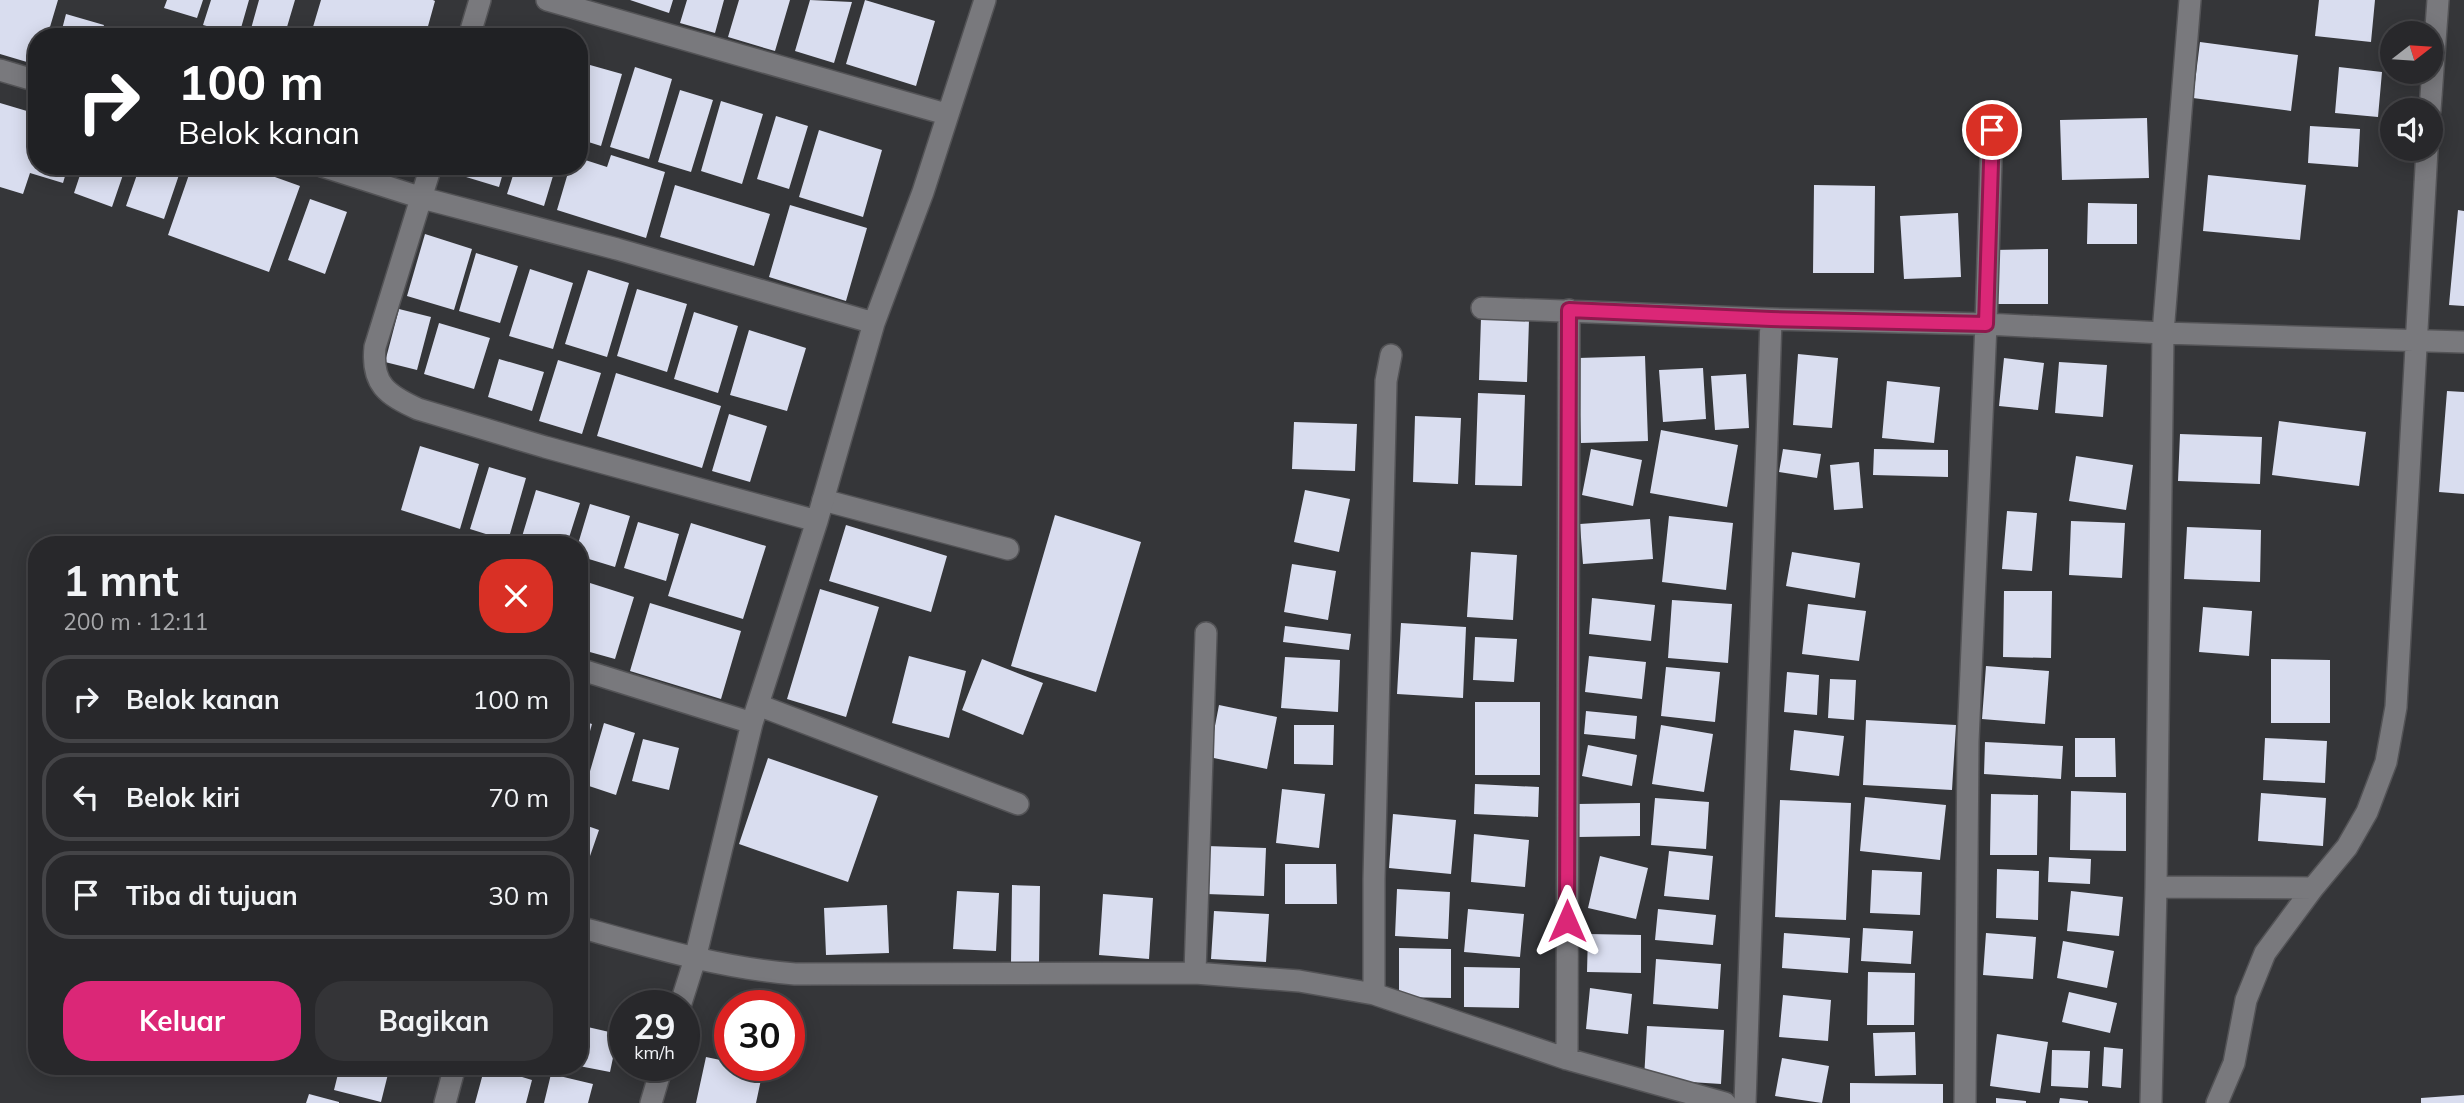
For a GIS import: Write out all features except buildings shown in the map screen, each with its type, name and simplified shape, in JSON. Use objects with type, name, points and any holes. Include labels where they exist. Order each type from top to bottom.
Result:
[{"type":"street","points":[[472,28],[480,0]]},
{"type":"street","points":[[547,0],[946,114]]},
{"type":"street","points":[[685,990],[755,714],[817,521],[874,323],[923,191],[985,0]]},
{"type":"street","points":[[2151,1103],[2157,887],[2163,333],[2190,0]]},
{"type":"street","points":[[2431,98],[2438,0]]},
{"type":"street","points":[[0,70],[28,78]]},
{"type":"street","points":[[1965,1103],[1968,741],[1992,130]]},
{"type":"street","points":[[2217,1103],[2234,1063],[2246,1000],[2265,953],[2347,847],[2367,812],[2386,762],[2396,708],[2426,161]]},
{"type":"street","points":[[350,175],[422,198],[617,249],[874,323]]},
{"type":"street","points":[[428,175],[375,347],[373,363],[379,384],[398,401],[418,410],[545,447],[817,521]]},
{"type":"street","points":[[1482,308],[2464,342]]},
{"type":"street","points":[[1567,1059],[1569,310]]},
{"type":"street","points":[[1745,1103],[1771,319]]},
{"type":"street","points":[[1374,994],[1374,879],[1386,381],[1391,355]]},
{"type":"street","points":[[823,500],[1008,549]]},
{"type":"street","points":[[1195,973],[1206,633]]},
{"type":"street","points":[[588,671],[755,714],[1018,804]]},
{"type":"street","points":[[2157,887],[2313,888]]},
{"type":"street","points":[[588,929],[695,959],[752,970],[807,974],[1195,973],[1299,981],[1374,994],[1567,1059],[1725,1103]]},
{"type":"street","points":[[444,1103],[452,1075]]},
{"type":"street","points":[[651,1103],[658,1081]]},
{"type":"route","points":[[1567,921],[1569,310],[1771,319],[1986,324],[1992,130]]}]
